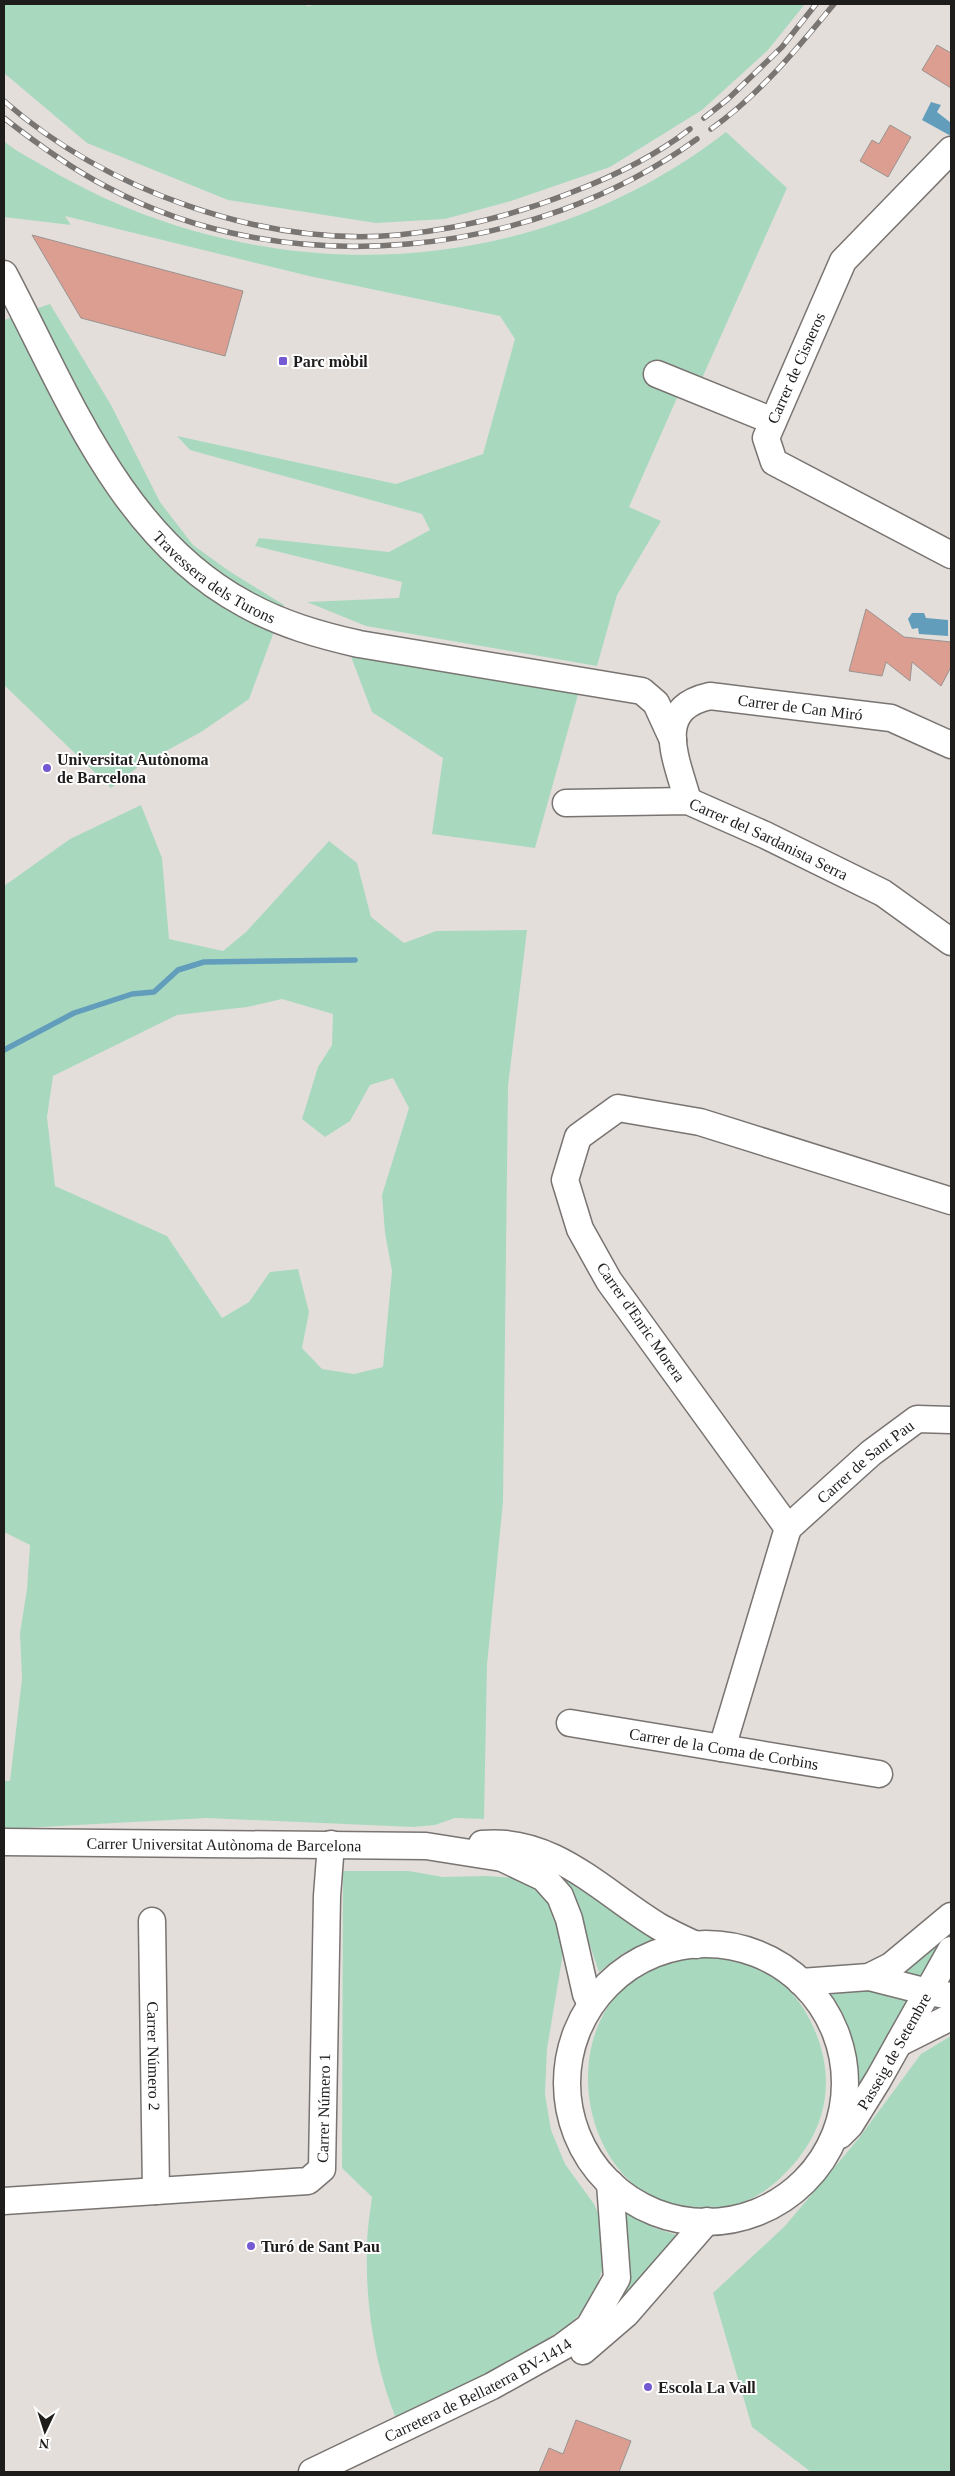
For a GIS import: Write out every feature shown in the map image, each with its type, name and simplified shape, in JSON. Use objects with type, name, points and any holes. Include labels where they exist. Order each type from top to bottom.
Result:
[{"type":"street","name":"Carrer de Cisneros","points":[[951,150],[843,261],[766,438],[774,462],[951,555]]},
{"type":"street","name":"Travessera dels Turons","points":[[4,274],[67,397],[116,481],[151,527],[192,568],[245,604],[299,628],[359,644],[481,663],[562,679]]},
{"type":"street","points":[[657,374],[773,421]]},
{"type":"street","name":"Carrer de Can Miró","points":[[562,679],[642,691],[650,696],[660,710],[673,740],[688,801]]},
{"type":"street","name":"Carrer de Can Miró","points":[[673,740],[674,724],[682,709],[695,699],[710,696],[891,718],[951,745]]},
{"type":"street","name":"Carrer del Sardanista Serra","points":[[566,803],[688,801],[765,835],[883,893],[951,942]]},
{"type":"street","name":"Carrer d'Enric Morera","points":[[788,1528],[608,1281],[580,1229],[565,1180],[578,1137],[618,1108],[700,1122],[951,1201]]},
{"type":"street","name":"Carrer de Sant Pau","points":[[788,1528],[871,1454],[917,1419],[951,1420]]},
{"type":"street","points":[[722,1748],[788,1528]]},
{"type":"street","name":"Carrer de la Coma de Corbins","points":[[570,1724],[879,1774]]},
{"type":"street","name":"Carrer Universitat Autònoma de Barcelona","points":[[4,1842],[331,1844],[444,1847],[503,1842],[532,1847],[552,1855],[658,1926],[696,1945]]},
{"type":"street","name":"Carrer Número 1","points":[[4,2201],[308,2181],[322,2169],[326,1896],[331,1844]]},
{"type":"street","name":"Carrer Universitat Autònoma de Barcelona","points":[[444,1847],[502,1858],[544,1878],[560,1896],[569,1918],[586,1994],[591,2004]]},
{"type":"street","points":[[869,1977],[891,1966],[951,1916]]},
{"type":"street","name":"Carrer Número 2","points":[[152,1920],[156,2191]]},
{"type":"street","points":[[696,1945],[721,1945],[758,1955],[781,1967],[801,1982],[827,2015],[836,2034],[842,2054],[844,2075],[843,2106],[830,2146],[808,2177],[779,2201],[744,2216],[707,2221],[684,2220],[655,2212],[634,2202],[610,2184],[582,2146],[568,2102],[567,2084],[570,2056],[578,2029],[591,2004],[613,1980],[640,1961],[663,1951],[696,1945]]},
{"type":"street","name":"Passeig de Setembre","points":[[830,2146],[850,2125],[899,2044],[940,1994],[950,1958]]},
{"type":"street","points":[[801,1982],[869,1977],[940,1994]]},
{"type":"street","points":[[899,2044],[951,2017]]},
{"type":"street","name":"Carretera de Bellaterra BV-1414","points":[[494,2392],[589,2327],[618,2278],[610,2184]]},
{"type":"street","name":"Carretera de Bellaterra BV-1414","points":[[312,2472],[405,2436],[494,2392],[584,2351],[626,2314],[707,2221]]},
{"type":"street","points":[[344,2472],[405,2436]]},
{"type":"green space","points":[[4,4],[301,4],[309,6],[315,4],[805,4],[768,50],[702,110],[610,167],[511,201],[445,219],[376,223],[228,200],[87,143],[4,73]]},
{"type":"green space","points":[[726,132],[787,188],[699,385],[684,382],[629,507],[661,521],[617,595],[597,666],[366,626],[307,602],[399,598],[402,582],[255,546],[259,538],[389,552],[430,530],[422,514],[190,450],[177,436],[396,484],[483,454],[515,339],[500,316],[309,276],[65,216],[71,225],[4,217],[4,141],[51,170],[107,199],[130,209],[206,234],[283,249],[361,255],[438,250],[515,236],[588,211],[659,177]]},
{"type":"green space","points":[[50,304],[111,405],[160,502],[193,545],[229,571],[284,605],[249,699],[201,732],[142,764],[111,788],[4,685],[4,320]]},
{"type":"green space","points":[[350,654],[579,691],[535,848],[432,834],[443,758],[372,712]]},
{"type":"green space","points":[[141,805],[162,858],[169,939],[223,951],[246,932],[329,841],[357,863],[371,917],[404,943],[436,931],[527,930],[508,1086],[503,1502],[487,1665],[484,1819],[455,1818],[435,1825],[413,1827],[207,1818],[4,1829],[4,1781],[10,1781],[22,1679],[20,1633],[27,1589],[30,1545],[4,1532],[4,886],[70,839]],"holes":[[[282,999],[333,1014],[332,1045],[318,1067],[302,1119],[325,1137],[350,1121],[370,1085],[393,1078],[409,1108],[382,1195],[385,1233],[392,1271],[383,1367],[354,1374],[322,1369],[302,1348],[309,1312],[298,1269],[270,1272],[249,1302],[222,1318],[167,1236],[55,1186],[47,1117],[53,1076],[177,1015],[247,1007]]]},
{"type":"green space","points":[[343,1871],[409,1871],[443,1877],[486,1876],[520,1878],[540,1892],[554,1909],[562,1932],[562,1959],[547,2049],[545,2094],[551,2130],[565,2164],[594,2204],[606,2232],[602,2270],[592,2302],[570,2324],[480,2382],[397,2421],[389,2401],[377,2358],[370,2313],[367,2247],[372,2197],[342,2168]]},
{"type":"green space","points":[[556,1871],[656,1937],[655,1939],[622,1954],[599,1972],[582,1922]]},
{"type":"green space","points":[[949,1933],[923,1982],[903,1978],[903,1970],[933,1949]]},
{"type":"green space","points":[[702,1956],[748,1964],[770,1974],[790,1991],[810,2020],[819,2042],[825,2064],[826,2085],[824,2106],[817,2126],[807,2146],[794,2164],[777,2181],[758,2195],[726,2207],[703,2210],[691,2209],[656,2199],[627,2178],[606,2150],[593,2117],[588,2081],[592,2045],[605,2012],[627,1984],[644,1972],[662,1964]]},
{"type":"green space","points":[[866,1987],[912,1994],[854,2102],[851,2060],[845,2034],[829,1995]]},
{"type":"green space","points":[[951,2036],[951,2472],[811,2472],[752,2427],[713,2293],[785,2226],[859,2138],[921,2054]]},
{"type":"green space","points":[[621,2209],[655,2228],[680,2236],[610,2315],[622,2286],[628,2264],[628,2240]]},
{"type":"water","points":[[931,102],[941,105],[937,112],[951,123],[951,136],[922,120]]},
{"type":"water","points":[[912,613],[924,613],[926,618],[948,620],[948,636],[919,634],[918,628],[912,629],[908,619]]},
{"type":"building","points":[[937,45],[951,53],[951,88],[922,70]]},
{"type":"building","points":[[890,125],[911,137],[888,177],[860,161],[872,140],[879,144]]},
{"type":"building","points":[[32,235],[243,291],[225,356],[81,318]]},
{"type":"building","points":[[866,609],[904,637],[951,642],[951,667],[941,686],[912,662],[910,681],[886,662],[882,676],[849,671]]},
{"type":"building","points":[[576,2420],[631,2441],[619,2472],[539,2472],[549,2448],[563,2454]]},
{"type":"waterway","points":[[4,1050],[74,1013],[132,994],[154,992],[178,970],[204,962],[355,960]]},
{"type":"railway","points":[[704,118],[728,99],[782,47],[816,4]]},
{"type":"railway","points":[[711,129],[729,116],[761,86],[834,4]]},
{"type":"railway","points":[[4,101],[45,133],[89,161],[138,186],[188,206],[240,221],[293,232],[346,236],[398,235],[442,229],[486,220],[528,208],[586,187],[617,173],[662,149],[690,129]]},
{"type":"railway","points":[[4,118],[28,137],[93,180],[177,218],[252,237],[330,246],[408,244],[486,232],[561,210],[632,179],[697,139]]},
{"type":"place","name":"Parc mòbil","points":[[283,361]]},
{"type":"place","name":"Universitat Autònoma de Barcelona","points":[[47,768]]},
{"type":"place","name":"Turó de Sant Pau","points":[[251,2246]]},
{"type":"place","name":"Escola La Vall","points":[[648,2387]]}]
